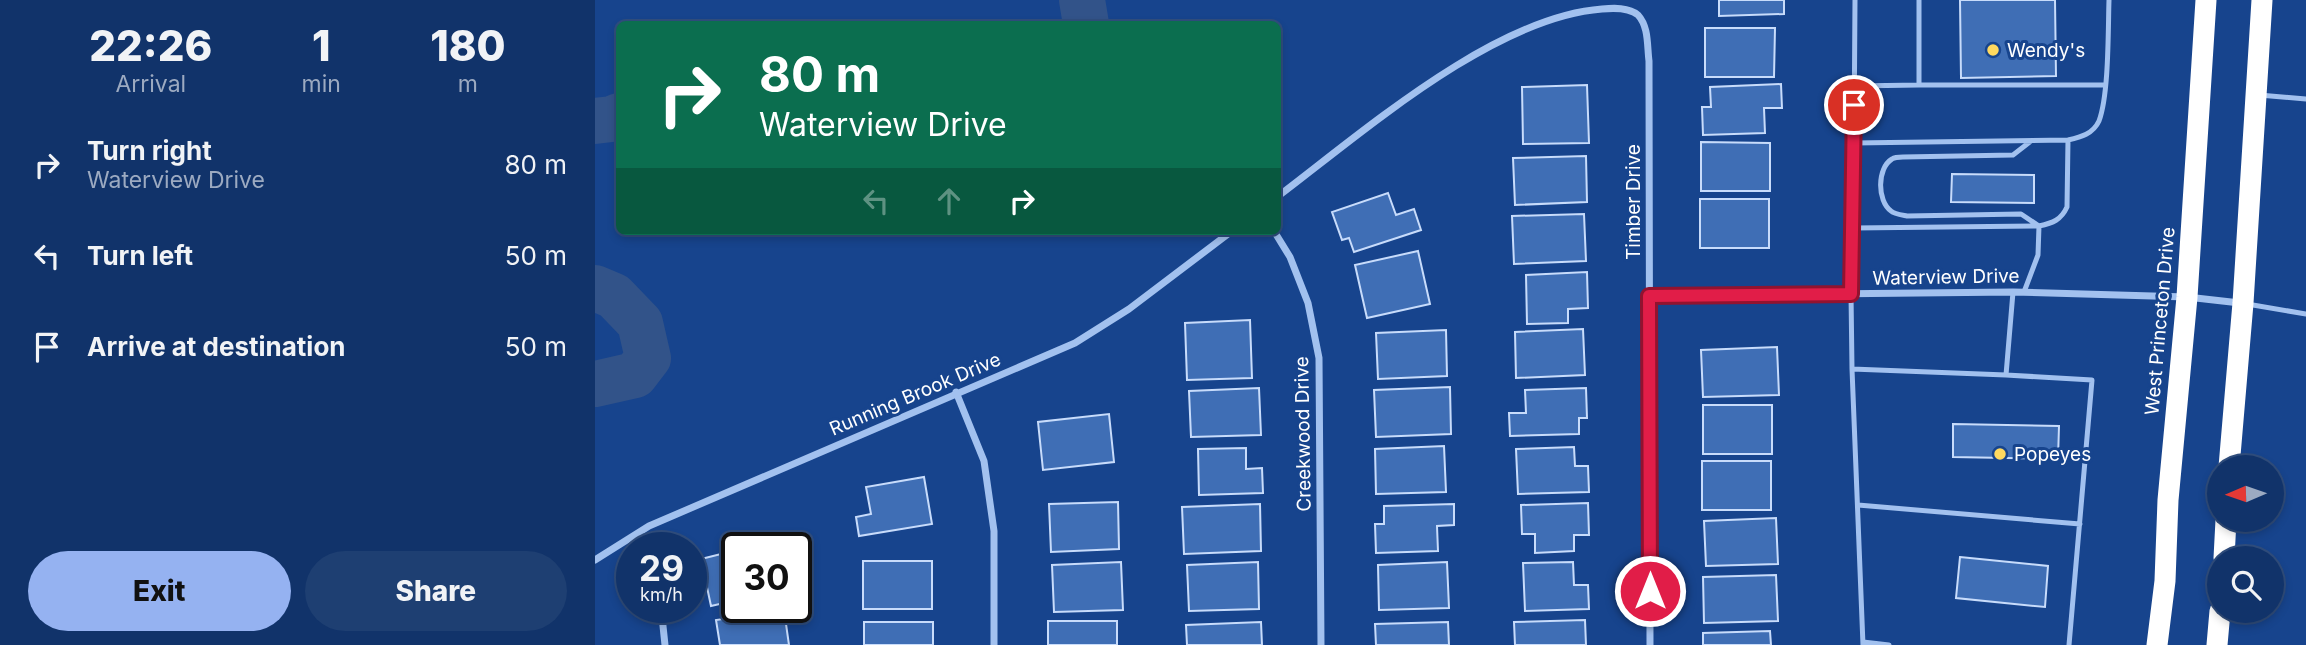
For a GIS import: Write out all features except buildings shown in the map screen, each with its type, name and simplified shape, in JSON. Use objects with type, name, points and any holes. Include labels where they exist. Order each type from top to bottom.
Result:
[{"type":"highway","name":"West Princeton Drive","points":[[2157,645],[2165,581],[2168,500],[2187,297],[2206,0]]},
{"type":"highway","points":[[2230,455],[2243,303],[2262,0]]},
{"type":"highway","points":[[2217,645],[2219,623]]},
{"type":"street","name":"Timber Drive","points":[[1281,194],[1421,89],[1490,46],[1543,23],[1589,10],[1619,8],[1637,14],[1646,29],[1649,61],[1650,645]]},
{"type":"street","name":"Running Brook Drive","points":[[639,532],[956,392],[1075,343],[1129,309],[1227,235]]},
{"type":"street","name":"Creekwood Drive","points":[[1276,235],[1290,257],[1308,303],[1319,358],[1321,645]]},
{"type":"street","name":"Waterview Drive","points":[[1649,296],[2024,292],[2187,297],[2243,303]]},
{"type":"street","points":[[956,392],[984,461],[994,531],[994,645]]},
{"type":"street","name":"Running Brook Drive","points":[[595,560],[616,547]]},
{"type":"street","points":[[663,623],[665,645]]},
{"type":"lane","points":[[1855,0],[1854,228],[1851,294],[1863,644],[1889,645]]},
{"type":"lane","points":[[1919,0],[1919,85]]},
{"type":"lane","points":[[1854,143],[2069,140],[2086,136],[2098,122],[2105,85],[2109,0]]},
{"type":"lane","points":[[1854,86],[2105,85]]},
{"type":"lane","points":[[2256,95],[2306,99]]},
{"type":"lane","points":[[1854,228],[2039,226],[2053,223],[2063,216],[2067,207],[2069,140]]},
{"type":"lane","points":[[2031,141],[2013,155],[1892,159],[1883,169],[1882,200],[1891,212],[1907,216],[2021,215],[2039,226]]},
{"type":"lane","points":[[2024,292],[2038,255],[2039,226]]},
{"type":"lane","points":[[2006,375],[2013,292]]},
{"type":"lane","points":[[2243,303],[2306,314]]},
{"type":"lane","points":[[1852,369],[2092,380],[2069,645]]},
{"type":"lane","points":[[1857,505],[2080,524]]},
{"type":"waterway","points":[[1082,0],[1086,21]]},
{"type":"waterway","points":[[595,121],[616,117]]},
{"type":"waterway","points":[[595,288],[614,296],[640,323],[648,358],[635,375],[595,384]]},
{"type":"place","name":"Wendy's","points":[[1993,50]]},
{"type":"place","name":"Popeyes","points":[[2000,454]]},
{"type":"route","points":[[1650,591],[1649,296],[1851,294],[1854,105]]}]
